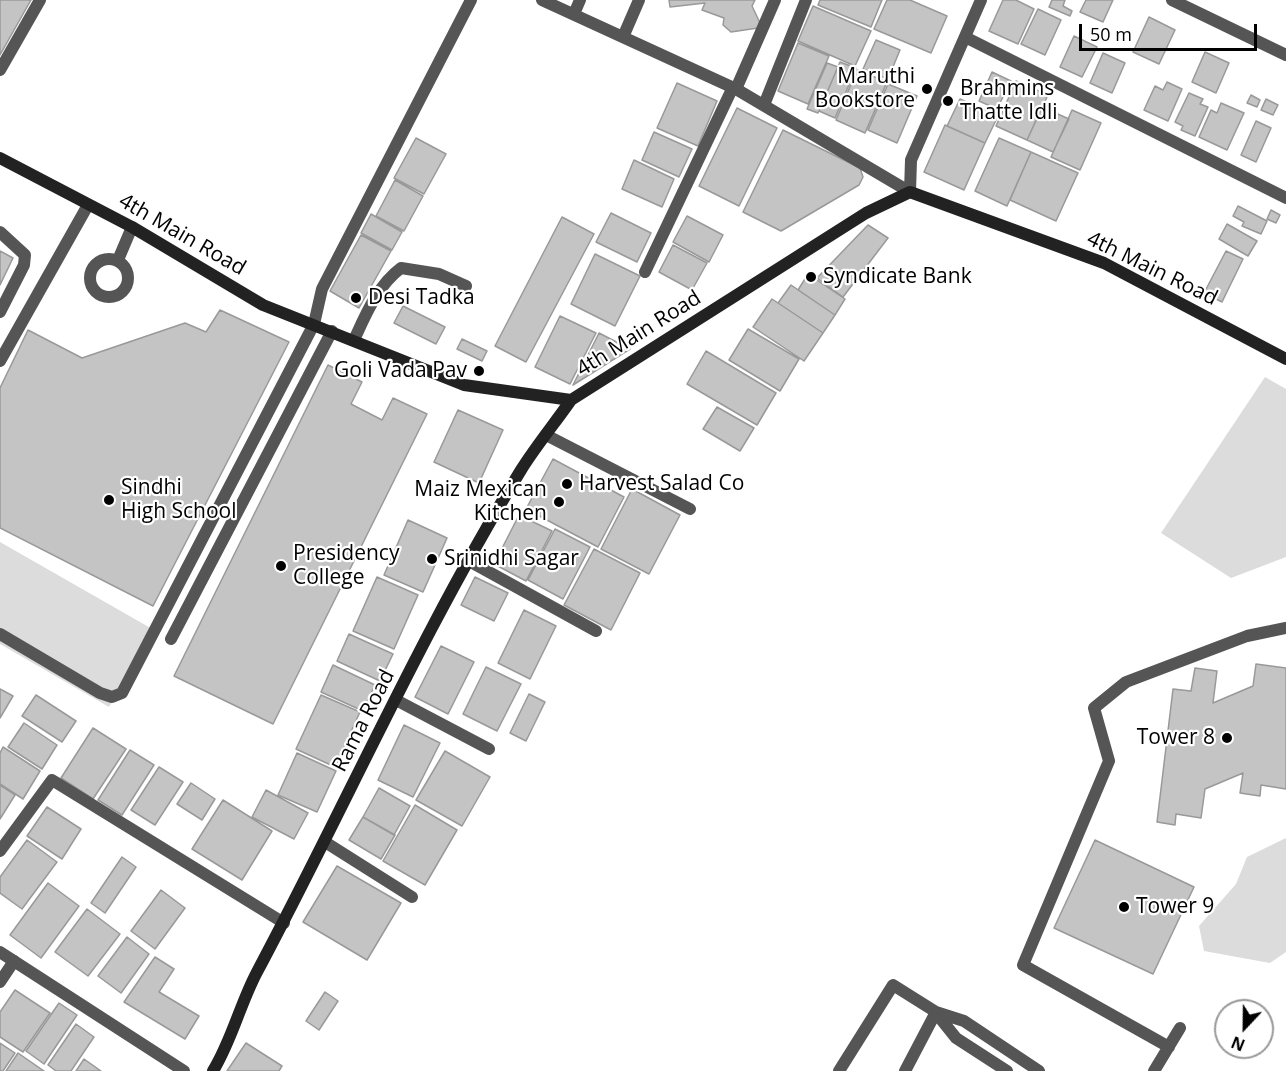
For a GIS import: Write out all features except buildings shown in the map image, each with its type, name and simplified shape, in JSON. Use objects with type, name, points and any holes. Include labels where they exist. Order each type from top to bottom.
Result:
[{"type":"street","points":[[0,70],[40,0]]},
{"type":"street","points":[[0,634],[100,693],[112,698],[122,693],[314,324],[322,289],[471,0]]},
{"type":"street","points":[[542,0],[734,88],[910,192],[911,160],[981,0]]},
{"type":"street","points":[[574,14],[580,0]]},
{"type":"street","points":[[623,37],[639,0]]},
{"type":"street","points":[[645,272],[775,0]]},
{"type":"street","points":[[764,105],[806,0]]},
{"type":"street","points":[[1172,0],[1286,55]]},
{"type":"street","points":[[966,37],[1286,198]]},
{"type":"street","name":"4th Main Road","points":[[0,158],[132,227],[263,305],[464,385],[571,400],[866,213],[910,192],[1104,263],[1286,359]]},
{"type":"street","points":[[0,361],[88,205]]},
{"type":"street","points":[[118,260],[132,227]]},
{"type":"street","points":[[0,232],[26,255],[24,265],[0,312]]},
{"type":"street","points":[[354,340],[389,277],[401,268],[439,274],[466,286]]},
{"type":"street","points":[[171,639],[332,331]]},
{"type":"street","name":"Rama Road","points":[[213,1071],[224,1054],[256,975],[444,606],[522,468],[571,400]]},
{"type":"street","points":[[546,435],[690,509]]},
{"type":"street","points":[[469,561],[596,631]]},
{"type":"street","points":[[1169,1047],[1023,965],[1109,761],[1094,708],[1126,682],[1247,636],[1286,628]]},
{"type":"street","points":[[396,700],[489,749]]},
{"type":"street","points":[[0,851],[52,780],[284,923]]},
{"type":"street","points":[[325,842],[412,897]]},
{"type":"street","points":[[0,952],[184,1071]]},
{"type":"street","points":[[0,982],[14,961]]},
{"type":"street","points":[[839,1071],[893,986],[936,1012],[964,1022],[1039,1071]]},
{"type":"street","points":[[905,1071],[936,1012]]},
{"type":"street","points":[[936,1012],[956,1038],[1007,1071]]},
{"type":"street","points":[[1154,1071],[1180,1028]]},
{"type":"shaded area","points":[[1265,377],[1286,389],[1286,557],[1231,578],[1161,533]]},
{"type":"shaded area","points":[[0,542],[154,630],[109,707],[0,644]]},
{"type":"shaded area","points":[[1286,838],[1286,952],[1270,963],[1204,951],[1199,926],[1236,884],[1247,857]]},
{"type":"place","name":"Maruthi Bookstore","points":[[927,89]]},
{"type":"place","name":"Brahmins Thatte Idli","points":[[948,101]]},
{"type":"place","name":"Syndicate Bank","points":[[811,277]]},
{"type":"place","name":"Desi Tadka","points":[[356,298]]},
{"type":"place","name":"Goli Vada Pav","points":[[479,371]]},
{"type":"place","name":"Harvest Salad Co","points":[[567,484]]},
{"type":"place","name":"Sindhi High School","points":[[109,500]]},
{"type":"place","name":"Maiz Mexican Kitchen","points":[[559,502]]},
{"type":"place","name":"Srinidhi Sagar","points":[[432,559]]},
{"type":"place","name":"Presidency College","points":[[281,566]]},
{"type":"place","name":"Tower 8","points":[[1227,738]]},
{"type":"place","name":"Tower 9","points":[[1124,907]]}]
